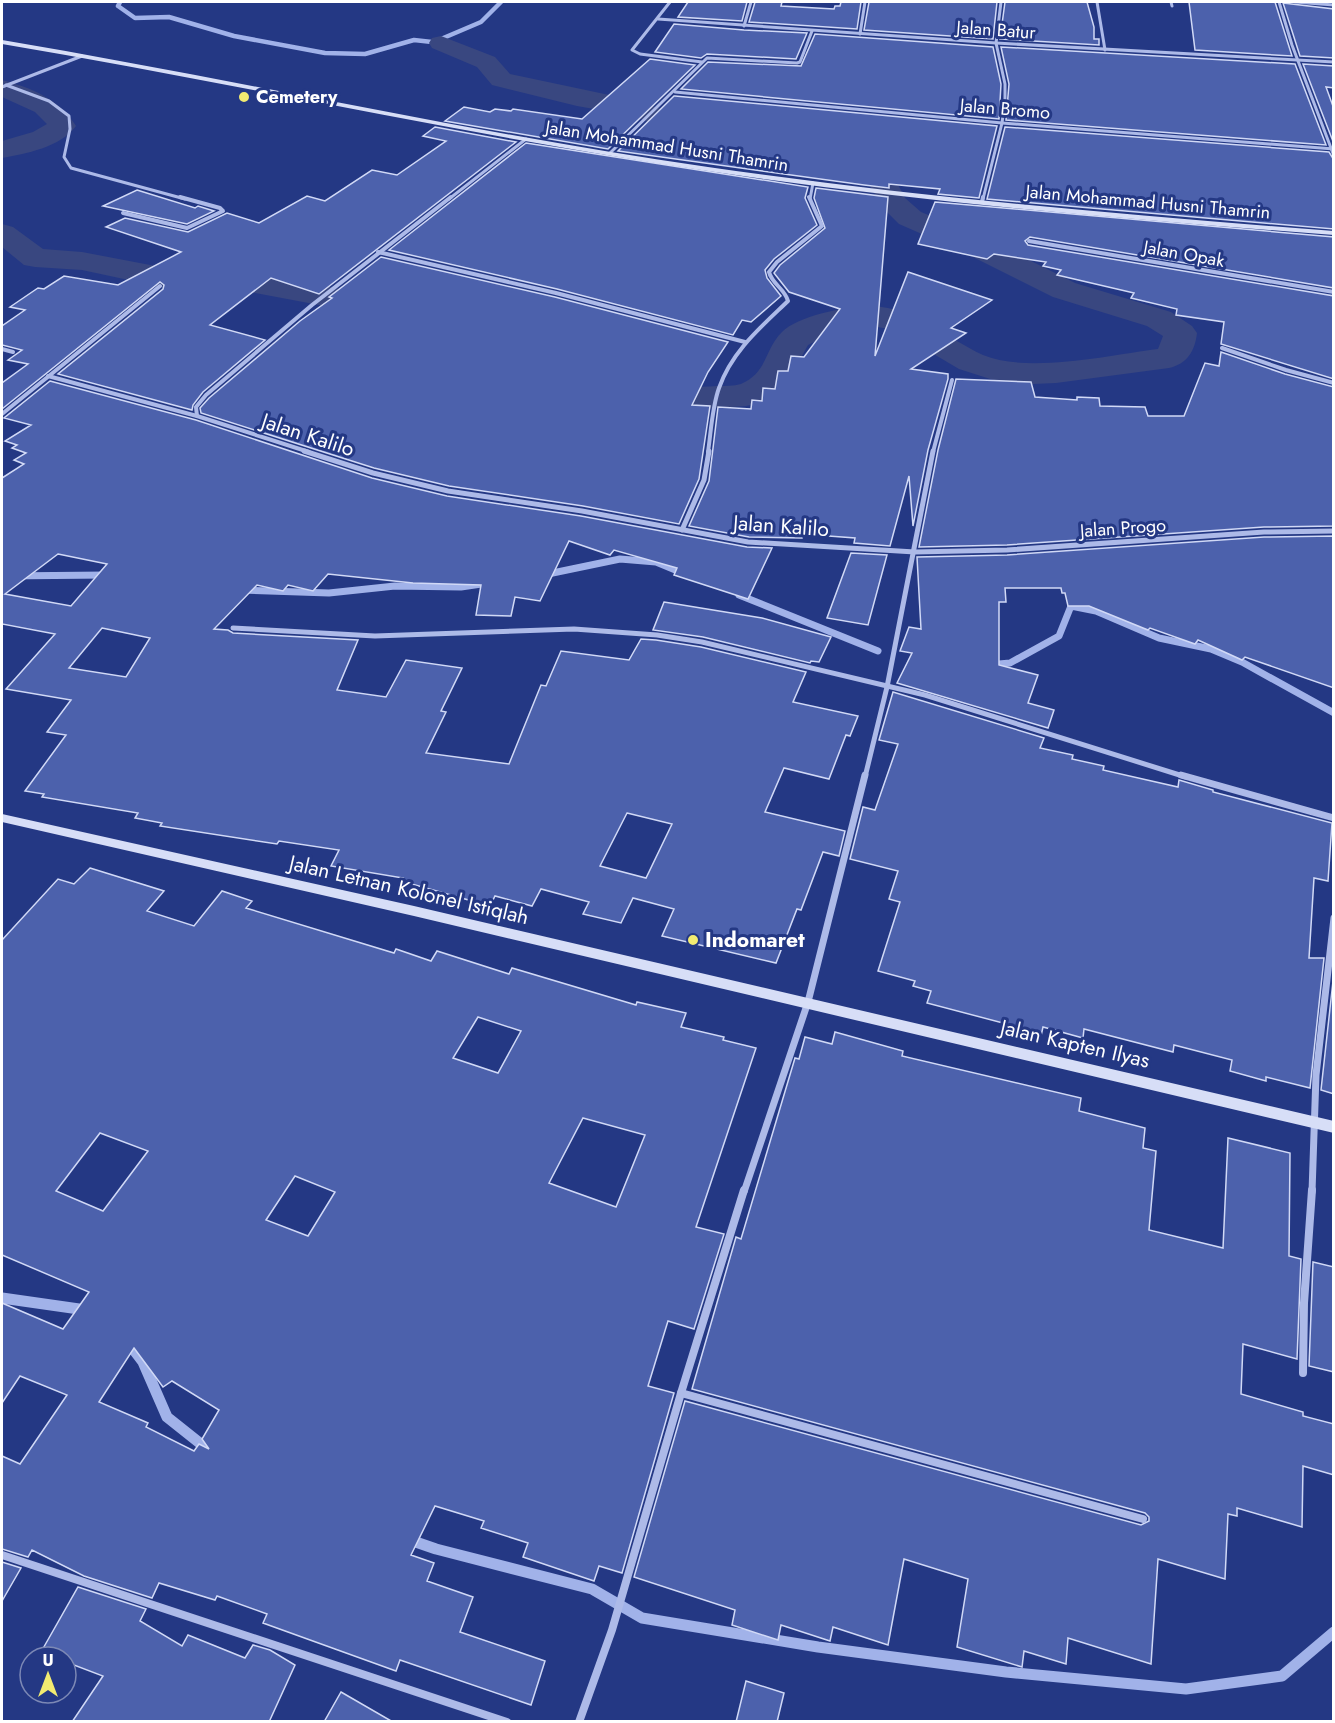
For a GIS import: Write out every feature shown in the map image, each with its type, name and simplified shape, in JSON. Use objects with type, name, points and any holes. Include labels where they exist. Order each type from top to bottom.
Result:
[{"type":"street","points":[[670,2],[633,46],[633,51],[702,62]]},
{"type":"street","points":[[744,26],[752,2]]},
{"type":"street","points":[[860,34],[865,2]]},
{"type":"street","points":[[982,202],[1002,123],[1005,84],[996,43],[1001,2]]},
{"type":"street","points":[[1097,2],[1105,50]]},
{"type":"street","points":[[1279,2],[1334,156]]},
{"type":"street","points":[[1295,2],[1334,5]]},
{"type":"street","name":"Jalan Batur","points":[[658,19],[1105,50],[1334,62]]},
{"type":"street","points":[[610,153],[675,92],[702,62],[713,57],[799,63],[812,31]]},
{"type":"street","name":"Jalan Mohammad Husni Thamrin","points":[[2,42],[526,139],[813,183],[982,202],[1334,233]]},
{"type":"street","points":[[4,86],[82,56]]},
{"type":"street","points":[[4,86],[56,106],[69,117],[71,124],[63,158],[67,166],[220,208],[223,211],[187,228],[123,213]]},
{"type":"street","name":"Jalan Bromo","points":[[675,92],[1002,123],[1332,149]]},
{"type":"street","points":[[196,416],[196,407],[206,395],[312,305],[526,139]]},
{"type":"street","points":[[682,530],[704,480],[718,389],[733,358],[745,342],[788,301],[787,294],[770,279],[769,272],[777,262],[822,226],[809,197],[813,183]]},
{"type":"street","name":"Jalan Opak","points":[[1029,241],[1334,292]]},
{"type":"street","points":[[378,252],[556,293],[745,342]]},
{"type":"street","points":[[2,414],[160,286]]},
{"type":"street","points":[[1222,348],[1278,368],[1334,383]]},
{"type":"street","points":[[2,349],[13,352]]},
{"type":"street","name":"Jalan Kalilo","points":[[48,376],[196,416],[373,473],[448,491],[582,511],[748,542],[915,552]]},
{"type":"street","points":[[579,1722],[612,1630],[681,1393],[748,1178],[808,1002],[887,687],[915,552],[930,464],[952,380]]},
{"type":"street","name":"Jalan Progo","points":[[915,552],[1007,550],[1264,532],[1334,531]]},
{"type":"street","points":[[233,628],[375,636],[516,629],[614,631],[702,642],[925,695],[1177,774],[1334,818]]},
{"type":"street","name":"Jalan Letnan Kolonel Istiqlah","points":[[2,818],[808,1002]]},
{"type":"street","points":[[1303,1373],[1304,1303],[1312,1208],[1319,1030],[1334,918]]},
{"type":"street","name":"Jalan Kapten Ilyas","points":[[808,1002],[1334,1127]]},
{"type":"street","points":[[681,1393],[1143,1519]]},
{"type":"street","points":[[2,1555],[507,1722]]},
{"type":"building","points":[[688,2],[747,2],[742,21],[678,17]]},
{"type":"building","points":[[755,2],[782,2],[781,6],[834,9],[835,6],[840,6],[841,2],[861,2],[857,29],[749,22]]},
{"type":"building","points":[[869,2],[997,2],[993,39],[864,30]]},
{"type":"building","points":[[1005,2],[1087,2],[1094,27],[1094,39],[1099,39],[1099,45],[1000,39]]},
{"type":"building","points":[[1189,2],[1275,2],[1292,56],[1195,50]]},
{"type":"building","points":[[1283,3],[1334,9],[1334,58],[1300,56]]},
{"type":"building","points":[[674,24],[807,33],[796,59],[707,54],[701,58],[655,52]]},
{"type":"building","points":[[815,34],[993,47],[1001,84],[999,119],[681,89],[708,62],[801,66]]},
{"type":"building","points":[[1001,47],[1295,64],[1326,145],[1006,120],[1009,84]]},
{"type":"building","points":[[650,59],[695,65],[608,149],[445,121],[464,107],[490,112],[495,109],[511,111],[513,109],[582,119]]},
{"type":"building","points":[[1303,64],[1334,66],[1334,88],[1326,87],[1334,109],[1334,144]]},
{"type":"building","points":[[674,96],[997,126],[979,198],[938,194],[940,189],[889,184],[889,188],[618,151]]},
{"type":"building","points":[[435,127],[516,142],[319,294],[271,278],[210,325],[265,340],[203,392],[192,410],[58,374],[163,289],[164,285],[160,282],[2,409],[2,383],[28,364],[8,360],[22,350],[2,345],[2,326],[25,310],[10,307],[38,288],[44,289],[64,276],[118,285],[181,252],[106,227],[125,218],[188,232],[227,213],[259,223],[307,196],[325,201],[372,170],[397,175],[446,141],[423,136]]},
{"type":"building","points":[[1005,127],[1329,152],[1334,160],[1334,229],[987,199]]},
{"type":"building","points":[[526,143],[808,187],[805,198],[817,225],[774,259],[765,270],[767,278],[781,296],[751,322],[742,320],[733,335],[557,289],[389,250]]},
{"type":"building","points":[[816,188],[888,197],[875,356],[908,272],[992,300],[951,328],[966,333],[911,369],[948,374],[948,379],[928,450],[913,526],[909,476],[890,546],[854,543],[855,538],[802,534],[802,538],[749,537],[689,526],[709,481],[718,407],[751,409],[752,400],[762,401],[763,388],[775,389],[778,371],[788,371],[791,356],[804,357],[840,309],[789,292],[774,273],[780,265],[825,228],[814,198]]},
{"type":"building","points":[[137,190],[195,208],[198,206],[214,211],[187,224],[103,206]]},
{"type":"building","points":[[935,202],[1334,237],[1334,288],[1030,237],[1025,241],[1028,245],[1334,296],[1334,379],[1221,344],[1224,322],[1176,315],[1177,309],[1131,298],[1134,293],[1057,275],[1061,270],[1043,266],[1046,262],[994,254],[987,259],[918,244]]},
{"type":"building","points":[[381,257],[555,297],[728,342],[708,372],[692,405],[710,406],[699,479],[679,524],[583,506],[449,486],[374,468],[201,413],[200,408],[209,398],[300,321],[332,298],[329,297]]},
{"type":"building","points":[[1221,352],[1285,374],[1334,387],[1334,526],[1264,527],[1007,545],[919,547],[938,450],[956,379],[1031,382],[1035,397],[1077,400],[1077,397],[1099,398],[1100,406],[1145,407],[1148,416],[1184,416],[1205,363],[1219,366]]},
{"type":"building","points":[[50,381],[196,420],[372,478],[447,496],[581,516],[747,547],[772,548],[748,599],[674,575],[677,568],[614,550],[610,555],[569,541],[540,601],[515,597],[511,616],[476,615],[481,585],[413,583],[328,574],[313,591],[288,585],[283,591],[257,585],[214,629],[228,630],[233,633],[358,640],[337,690],[386,697],[406,660],[462,668],[441,711],[446,712],[426,753],[509,764],[541,685],[546,686],[561,651],[629,660],[641,639],[656,640],[701,647],[806,672],[793,702],[858,716],[850,736],[846,735],[829,779],[784,768],[765,812],[845,831],[839,856],[823,852],[801,910],[797,909],[776,963],[662,936],[674,909],[633,898],[621,923],[583,914],[589,902],[541,889],[532,906],[495,896],[490,906],[401,881],[403,878],[331,866],[339,850],[279,841],[277,844],[160,826],[162,823],[135,818],[138,813],[42,797],[44,794],[25,791],[66,735],[47,732],[71,700],[6,689],[55,634],[2,624],[2,478],[24,464],[14,460],[26,453],[12,448],[17,445],[5,441],[31,425],[4,418]],"holes":[[[58,554],[107,564],[71,606],[5,594]],[[102,628],[150,638],[126,677],[69,668]],[[627,813],[672,824],[646,878],[600,866]]]},
{"type":"building","points":[[1334,536],[1334,688],[1245,657],[1242,660],[1198,640],[1195,644],[1150,628],[1148,630],[1089,606],[1068,606],[1065,593],[1062,593],[1061,588],[1005,588],[1006,602],[999,602],[999,665],[1038,675],[1028,703],[1054,710],[1048,728],[897,683],[912,653],[900,651],[909,627],[921,629],[917,557],[1007,555],[1264,537]]},
{"type":"building","points":[[851,553],[887,555],[868,625],[827,618]]},
{"type":"building","points":[[664,602],[762,618],[831,637],[819,662],[811,661],[810,663],[703,637],[653,630]]},
{"type":"building","points":[[893,692],[1044,738],[1040,748],[1073,755],[1072,759],[1104,766],[1103,770],[1178,787],[1179,780],[1213,790],[1213,792],[1332,823],[1328,881],[1314,878],[1309,958],[1324,958],[1310,1088],[1266,1077],[1266,1081],[1230,1071],[1232,1060],[1174,1045],[1173,1052],[1084,1029],[1083,1038],[1043,1027],[1041,1036],[1002,1026],[1003,1023],[927,1003],[931,991],[913,986],[915,981],[878,971],[900,902],[889,899],[898,871],[850,859],[863,807],[875,810],[898,744],[879,740]]},
{"type":"building","points":[[90,868],[164,891],[147,911],[194,926],[222,891],[252,901],[246,908],[394,953],[396,949],[431,961],[437,951],[509,974],[512,968],[636,1005],[637,1002],[686,1013],[681,1027],[724,1037],[723,1040],[756,1048],[696,1227],[724,1234],[694,1329],[668,1321],[648,1386],[674,1393],[622,1573],[599,1566],[594,1581],[523,1557],[528,1543],[481,1528],[484,1521],[435,1506],[411,1555],[434,1563],[427,1581],[473,1597],[460,1632],[545,1661],[531,1705],[400,1660],[396,1671],[263,1623],[267,1614],[217,1596],[215,1600],[159,1583],[152,1598],[84,1576],[32,1550],[28,1557],[2,1549],[2,1456],[20,1464],[67,1395],[20,1376],[2,1403],[2,1303],[63,1329],[89,1292],[2,1255],[2,940],[58,879],[74,884]],"holes":[[[478,1017],[521,1031],[498,1073],[453,1058]],[[583,1118],[645,1135],[616,1207],[549,1183]],[[100,1133],[148,1151],[103,1211],[56,1191]],[[295,1176],[335,1192],[308,1236],[266,1220]],[[134,1348],[163,1387],[172,1381],[219,1410],[202,1439],[209,1449],[199,1444],[194,1451],[146,1427],[148,1423],[99,1402]]]},
{"type":"building","points":[[1334,972],[1334,1094],[1321,1090]]},
{"type":"building","points":[[835,1032],[903,1051],[902,1056],[1081,1098],[1079,1111],[1145,1128],[1143,1148],[1156,1151],[1149,1230],[1223,1248],[1228,1138],[1290,1153],[1289,1256],[1301,1259],[1297,1359],[1243,1344],[1241,1394],[1303,1412],[1303,1416],[1334,1424],[1334,1475],[1303,1466],[1302,1527],[1237,1508],[1237,1516],[1228,1514],[1225,1579],[1158,1559],[1151,1664],[1068,1638],[1066,1664],[1024,1651],[1022,1667],[957,1647],[968,1579],[904,1559],[888,1645],[833,1627],[830,1641],[781,1625],[778,1640],[732,1625],[735,1610],[634,1577],[685,1401],[1141,1525],[1149,1521],[1145,1513],[692,1389],[736,1237],[741,1239],[795,1058],[799,1059],[805,1037],[832,1044]]},
{"type":"building","points":[[1313,1262],[1334,1267],[1334,1372],[1309,1366]]},
{"type":"building","points":[[2,1562],[21,1568],[2,1601]]},
{"type":"building","points":[[78,1587],[146,1609],[140,1621],[182,1646],[188,1635],[245,1658],[253,1645],[270,1650],[295,1665],[269,1722],[72,1722],[103,1676],[78,1667],[78,1645],[45,1645]]},
{"type":"building","points":[[746,1681],[784,1693],[777,1722],[736,1722]]},
{"type":"building","points":[[341,1692],[393,1722],[324,1722]]},
{"type":"waterway","points":[[120,2],[118,6],[135,18],[169,17],[234,36],[325,53],[365,54],[414,40],[441,43],[441,39],[481,22],[501,2]]},
{"type":"waterway","points":[[441,43],[486,62],[501,80],[577,98],[633,108],[695,129],[722,132]]},
{"type":"waterway","points":[[2,88],[44,106],[62,126],[43,138],[2,150]]},
{"type":"waterway","points":[[627,396],[690,399],[746,395],[770,382],[795,338],[833,320],[873,316],[904,323],[971,362],[1009,374],[1056,372],[1169,358],[1178,347],[1180,333],[1159,319],[1064,290],[974,245],[910,218],[893,202],[877,171],[866,156],[836,146]]},
{"type":"waterway","points":[[2,233],[35,258],[82,261],[166,278],[234,279],[399,310]]},
{"type":"waterway","points":[[543,575],[620,559],[656,562],[685,574]]},
{"type":"waterway","points":[[2,576],[106,575]]},
{"type":"waterway","points":[[241,590],[329,593],[395,586],[461,587],[488,583]]},
{"type":"waterway","points":[[739,595],[878,651]]},
{"type":"waterway","points":[[988,665],[1010,663],[1059,636],[1071,606],[1096,611],[1159,638],[1211,649],[1242,662],[1334,713]]},
{"type":"waterway","points":[[2,1298],[86,1310]]},
{"type":"waterway","points":[[127,1341],[143,1362],[167,1417],[211,1452]]},
{"type":"waterway","points":[[407,1539],[436,1549],[592,1589],[642,1618],[818,1647],[1006,1672],[1186,1689],[1282,1676],[1334,1632]]},
{"type":"place","name":"Cemetery","points":[[244,97]]},
{"type":"place","name":"Indomaret","points":[[693,940]]}]
